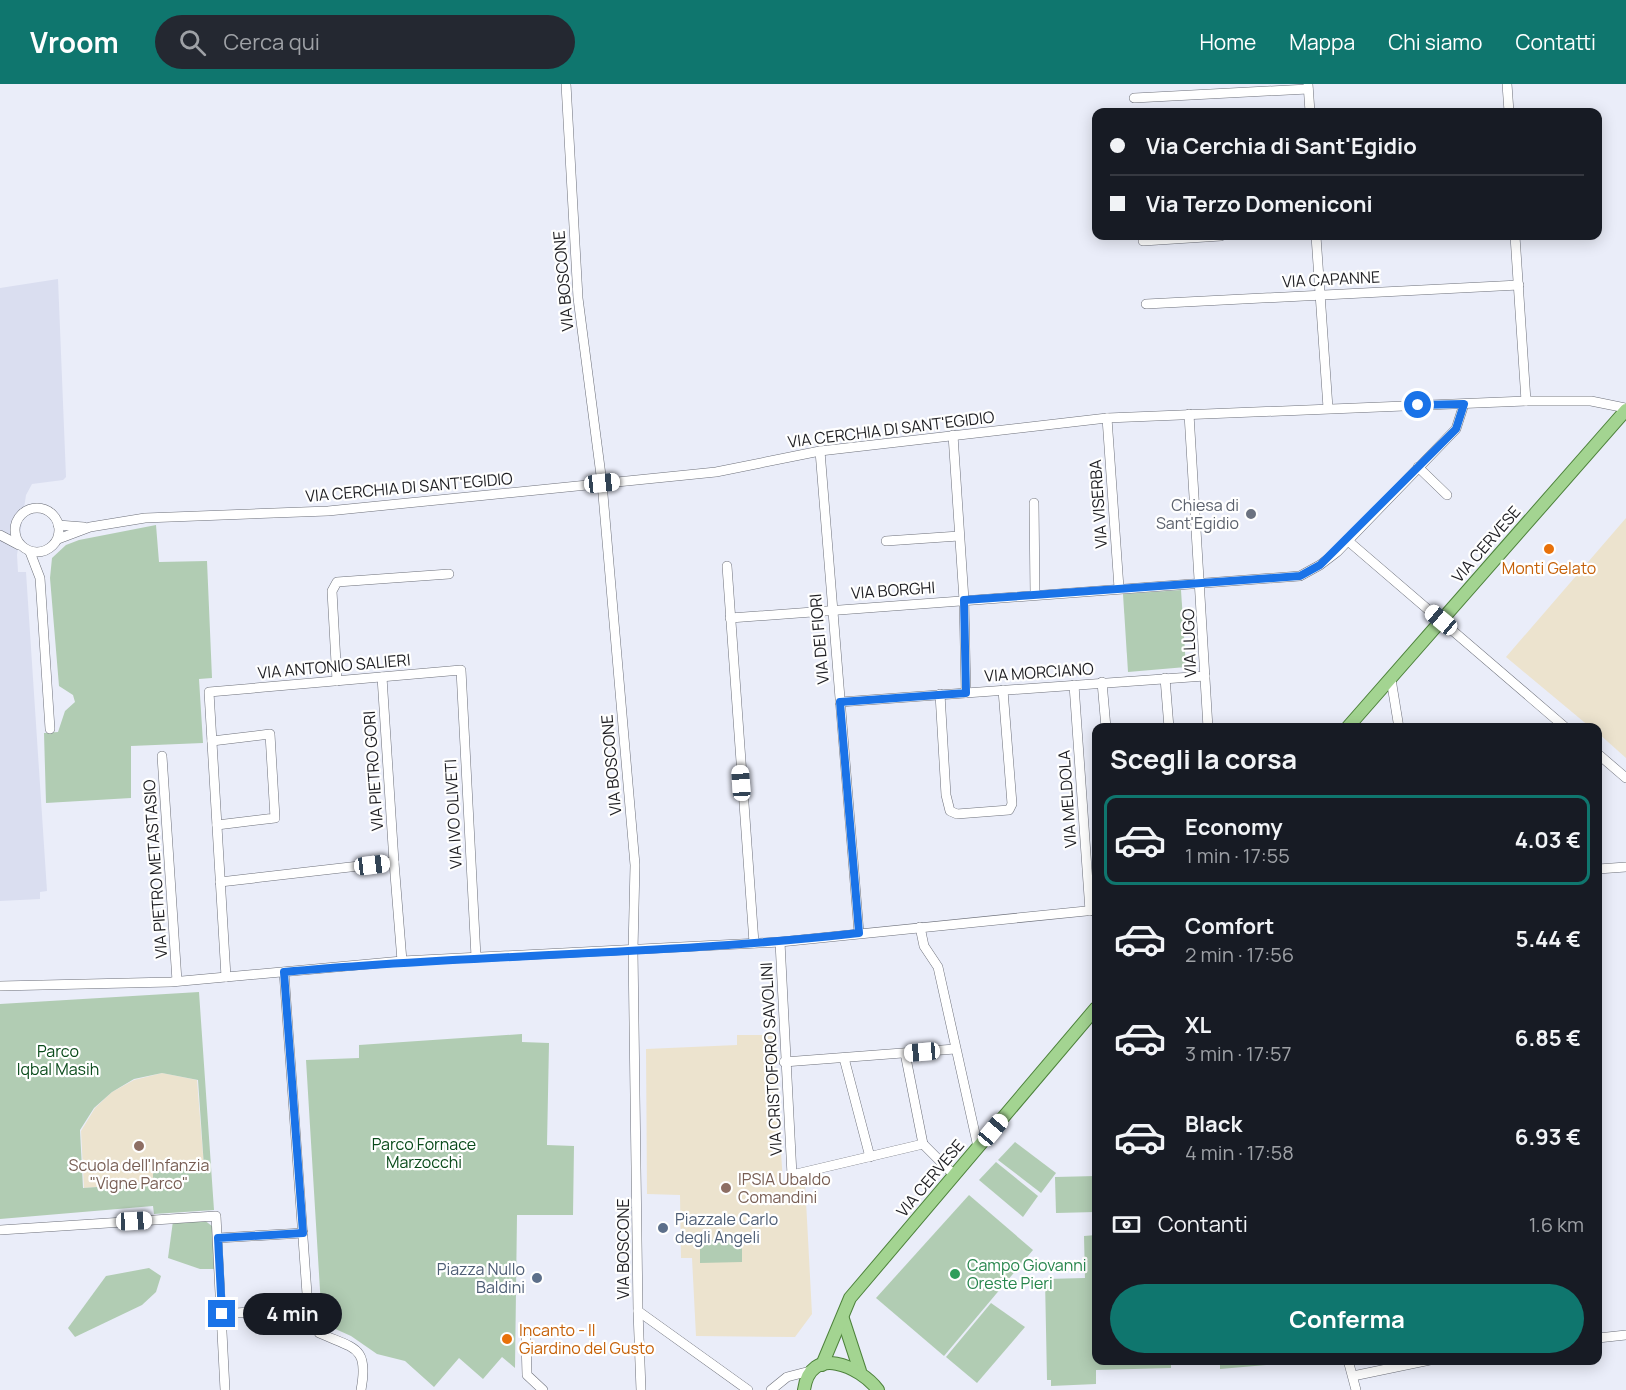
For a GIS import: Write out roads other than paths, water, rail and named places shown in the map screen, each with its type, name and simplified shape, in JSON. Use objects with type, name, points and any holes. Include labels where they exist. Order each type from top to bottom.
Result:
[{"type":"main road","name":"VIA CERVESE","points":[[1351,723],[1626,409]]},
{"type":"main road","name":"VIA CERVESE","points":[[804,1390],[808,1378],[818,1367],[843,1319],[850,1298],[1092,1013]]},
{"type":"main road","points":[[843,1319],[860,1371]]},
{"type":"main road","points":[[818,1367],[837,1362],[860,1371],[878,1390]]},
{"type":"street","name":"VIA BOSCONE","points":[[566,84],[578,298],[602,483],[635,865],[633,950],[638,1311],[748,1390]]},
{"type":"street","points":[[1507,84],[1509,108]]},
{"type":"street","points":[[1134,98],[1308,86],[1310,108]]},
{"type":"street","points":[[1143,241],[1159,240]]},
{"type":"street","points":[[1316,240],[1328,408]]},
{"type":"street","points":[[1515,240],[1526,401]]},
{"type":"street","name":"VIA CAPANNE","points":[[1146,304],[1519,285]]},
{"type":"street","name":"VIA CERCHIA DI SANT'EGIDIO","points":[[58,539],[90,527],[145,518],[328,511],[716,472],[820,451],[1107,418],[1526,401],[1591,401],[1626,409]]},
{"type":"street","name":"VIA BORGHI","points":[[730,618],[1300,576],[1320,565],[1347,540],[1456,429],[1464,404]]},
{"type":"street","name":"VIA LUGO","points":[[1189,414],[1208,723]]},
{"type":"street","name":"VIA VISERBA","points":[[1107,418],[1119,588]]},
{"type":"street","points":[[953,435],[964,600],[966,693]]},
{"type":"street","name":"VIA DEI FIORI","points":[[820,451],[831,610],[859,933]]},
{"type":"street","points":[[1418,467],[1447,495]]},
{"type":"street","points":[[1034,503],[1035,594]]},
{"type":"street","points":[[0,535],[16,523],[25,512],[37,508],[52,514],[58,525],[58,539],[45,551],[39,578],[50,729]]},
{"type":"street","points":[[16,523],[15,537],[27,550],[39,578]]},
{"type":"street","name":"VIA CERCHIA DI SANT'EGIDIO","points":[[58,525],[90,527]]},
{"type":"street","points":[[0,535],[11,539],[27,550],[45,551]]},
{"type":"street","points":[[886,541],[959,536]]},
{"type":"street","points":[[1347,540],[1560,723]]},
{"type":"street","points":[[727,566],[754,943]]},
{"type":"street","points":[[336,681],[332,591],[337,582],[449,574]]},
{"type":"street","name":"VIA ANTONIO SALIERI","points":[[212,741],[209,692],[461,670]]},
{"type":"street","name":"VIA IVO OLIVETI","points":[[461,670],[476,957]]},
{"type":"street","name":"VIA MORCIANO","points":[[840,702],[1205,676]]},
{"type":"street","name":"VIA PIETRO GORI","points":[[382,677],[402,961]]},
{"type":"street","points":[[1165,678],[1169,723]]},
{"type":"street","points":[[1391,679],[1398,723]]},
{"type":"street","points":[[1102,682],[1106,723]]},
{"type":"street","name":"VIA MELDOLA","points":[[1074,685],[1092,898]]},
{"type":"street","points":[[940,694],[946,795],[950,811],[957,814],[1009,810],[1012,804],[1003,690]]},
{"type":"street","points":[[217,825],[275,818],[270,734],[212,741],[226,977]]},
{"type":"street","name":"VIA PIETRO METASTASIO","points":[[162,756],[177,981]]},
{"type":"street","points":[[1602,758],[1626,778]]},
{"type":"street","points":[[220,882],[394,862]]},
{"type":"street","points":[[1602,869],[1626,867]]},
{"type":"street","points":[[0,986],[177,981],[402,961],[780,942],[1092,910]]},
{"type":"street","points":[[920,927],[924,946],[938,967],[978,1147]]},
{"type":"street","name":"VIA CRISTOFORO SAVOLINI","points":[[780,942],[784,1062],[792,1175],[870,1157]]},
{"type":"street","points":[[284,972],[308,1308],[319,1333],[355,1349],[362,1356],[365,1367],[361,1390]]},
{"type":"street","points":[[784,1062],[955,1049]]},
{"type":"street","points":[[905,1053],[923,1144],[954,1175]]},
{"type":"street","points":[[844,1058],[870,1157],[923,1144]]},
{"type":"street","points":[[0,1230],[216,1216],[225,1390]]},
{"type":"street","points":[[218,1238],[303,1233]]},
{"type":"street","points":[[222,1314],[308,1308]]},
{"type":"street","points":[[638,1311],[640,1390]]},
{"type":"street","points":[[1602,1338],[1626,1335]]},
{"type":"street","points":[[526,1339],[527,1375],[543,1390]]},
{"type":"street","points":[[1349,1365],[1356,1390]]},
{"type":"street","points":[[1353,1377],[1407,1365]]},
{"type":"street","points":[[771,1390],[787,1377],[818,1367]]},
{"type":"place","name":"Chiesa di Sant'Egidio","points":[[1251,514]]},
{"type":"place","name":"Monti Gelato","points":[[1549,549]]},
{"type":"place","name":"Scuola dell'Infanzia \"Vigne Parco\"","points":[[139,1146]]},
{"type":"place","name":"IPSIA Ubaldo Comandini","points":[[726,1188]]},
{"type":"place","name":"Piazzale Carlo degli Angeli","points":[[663,1228]]},
{"type":"place","name":"Campo Giovanni Oreste Pieri","points":[[955,1274]]},
{"type":"place","name":"Piazza Nullo Baldini","points":[[537,1278]]},
{"type":"place","name":"Incanto - Il Giardino del Gusto","points":[[507,1339]]},
{"type":"park label","name":"Parco Iqbal Masih","points":[[58,1060]]},
{"type":"park label","name":"Parco Fornace Marzocchi","points":[[424,1153]]}]
